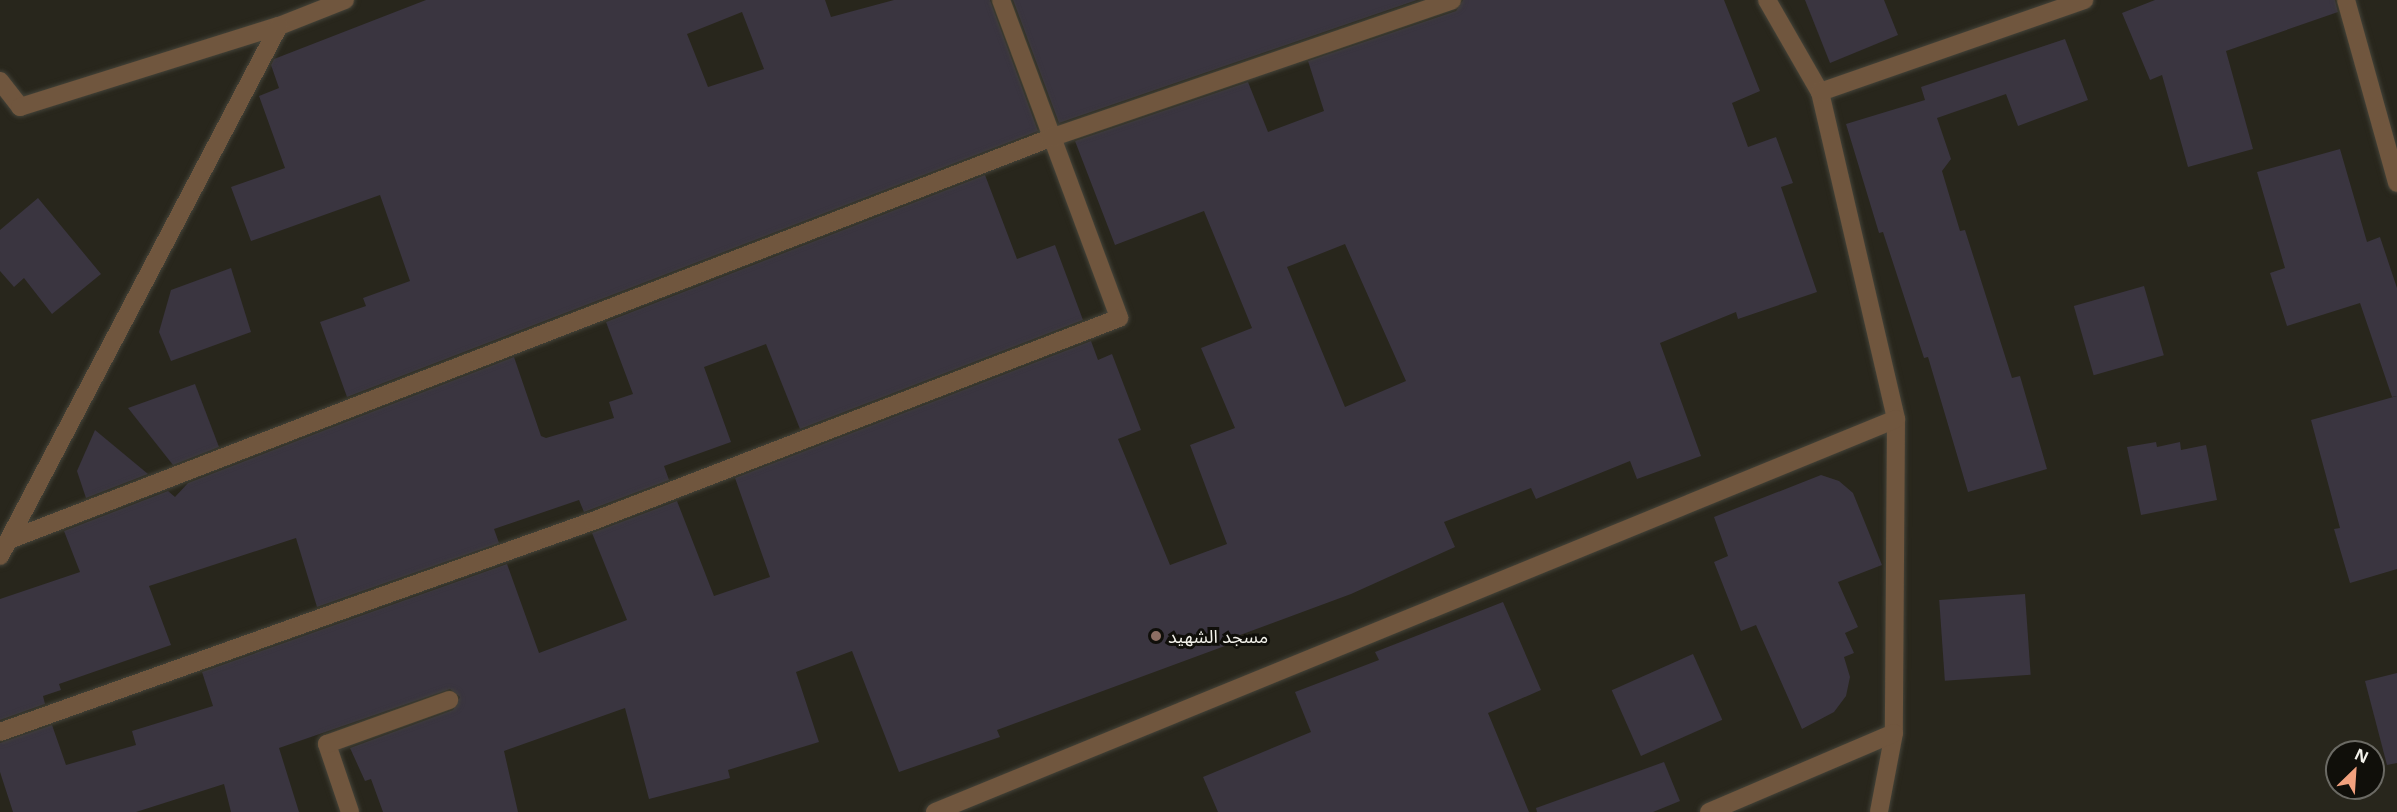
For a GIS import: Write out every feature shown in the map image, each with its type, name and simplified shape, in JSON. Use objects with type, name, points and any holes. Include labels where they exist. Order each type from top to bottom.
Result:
[{"type":"street","points":[[0,81],[20,107],[279,26],[345,0]]},
{"type":"street","points":[[0,732],[594,521],[1119,318],[1050,138],[1001,0]]},
{"type":"street","points":[[9,540],[1050,138],[1452,0]]},
{"type":"street","points":[[1767,0],[1820,92],[1896,419],[1894,733],[1879,812]]},
{"type":"street","points":[[1820,92],[2084,0]]},
{"type":"street","points":[[2346,0],[2397,183]]},
{"type":"street","points":[[0,556],[279,26]]},
{"type":"street","points":[[935,812],[1896,419]]},
{"type":"street","points":[[350,812],[327,744],[449,700]]},
{"type":"street","points":[[1709,812],[1894,733]]},
{"type":"building","points":[[426,0],[825,0],[831,17],[894,0],[990,0],[1038,131],[347,397],[320,322],[366,306],[363,298],[410,281],[380,195],[251,241],[231,187],[285,168],[259,96],[279,88],[271,65],[274,59]],"holes":[[[742,12],[764,69],[708,87],[687,34]]]},
{"type":"building","points":[[1013,0],[1417,0],[1059,123]]},
{"type":"building","points":[[1463,0],[1724,0],[1760,91],[1732,103],[1748,147],[1776,137],[1793,183],[1781,187],[1817,292],[1738,319],[1736,312],[1660,343],[1701,456],[1637,479],[1630,461],[1536,499],[1531,488],[1444,522],[1455,547],[1351,594],[1232,638],[1233,643],[997,730],[1000,737],[899,772],[852,651],[796,672],[819,742],[728,770],[730,778],[649,799],[625,708],[504,751],[518,812],[383,812],[371,779],[365,781],[350,748],[453,710],[460,697],[450,689],[279,748],[299,812],[231,812],[224,784],[136,812],[13,812],[0,772],[0,743],[52,725],[66,765],[136,745],[132,731],[213,706],[202,672],[507,564],[539,653],[627,620],[592,533],[677,501],[714,596],[770,577],[735,478],[1091,341],[1098,360],[1112,354],[1141,430],[1118,439],[1170,565],[1227,544],[1190,445],[1235,428],[1201,348],[1252,328],[1204,211],[1115,245],[1075,141],[1248,82],[1268,132],[1324,111],[1308,61],[1456,11]],"holes":[[[1345,244],[1406,381],[1345,407],[1287,267]]]},
{"type":"building","points":[[1805,0],[1884,0],[1898,35],[1830,63]]},
{"type":"building","points":[[2155,0],[2335,0],[2338,12],[2226,51],[2253,149],[2188,167],[2162,75],[2150,80],[2122,13]]},
{"type":"building","points":[[2065,39],[2088,100],[2018,126],[2006,94],[1937,118],[1951,159],[1942,171],[1960,231],[1965,230],[2012,378],[2020,376],[2047,469],[1968,492],[1928,357],[1924,358],[1883,232],[1879,233],[1846,124],[1925,100],[1921,87]]},
{"type":"building","points":[[2340,149],[2367,242],[2380,237],[2397,288],[2397,396],[2392,397],[2360,303],[2287,326],[2270,273],[2285,268],[2257,172]]},
{"type":"building","points":[[985,175],[1017,259],[1055,245],[1083,320],[800,429],[766,344],[704,367],[731,442],[664,466],[669,480],[584,512],[579,500],[494,529],[499,543],[317,607],[296,538],[149,586],[171,645],[59,684],[61,690],[43,696],[45,704],[0,720],[0,599],[80,572],[64,531],[168,491],[175,497],[188,483],[514,357],[541,436],[546,438],[614,418],[609,402],[633,394],[606,322]]},
{"type":"building","points":[[38,198],[101,274],[52,314],[24,278],[14,287],[0,271],[0,230]]},
{"type":"building","points":[[231,268],[251,332],[171,361],[159,332],[171,290]]},
{"type":"building","points":[[2144,286],[2164,355],[2094,375],[2074,306]]},
{"type":"building","points":[[195,384],[219,447],[173,465],[128,408]]},
{"type":"building","points":[[2397,396],[2397,569],[2350,583],[2334,529],[2340,528],[2311,420]]},
{"type":"building","points":[[95,430],[148,474],[86,498],[77,471]]},
{"type":"building","points":[[2156,442],[2157,447],[2180,442],[2181,450],[2206,445],[2217,500],[2141,515],[2127,447]]},
{"type":"building","points":[[1821,475],[1839,481],[1853,493],[1882,565],[1838,582],[1858,627],[1845,633],[1854,653],[1844,657],[1850,677],[1846,696],[1834,712],[1802,729],[1756,625],[1741,631],[1714,562],[1728,556],[1714,517]]},
{"type":"building","points":[[2025,594],[2031,675],[1945,681],[1939,600]]},
{"type":"building","points":[[1503,602],[1541,690],[1488,713],[1529,812],[1218,812],[1203,777],[1311,732],[1295,692],[1379,660],[1375,652]]},
{"type":"building","points":[[1693,654],[1722,720],[1641,756],[1612,690]]},
{"type":"building","points":[[2397,673],[2397,763],[2387,765],[2385,740],[2380,740],[2365,681]]},
{"type":"building","points":[[1664,762],[1680,801],[1653,812],[1537,812],[1536,808]]},
{"type":"place","name":"مسجد الشهيد","points":[[1156,636]]}]
